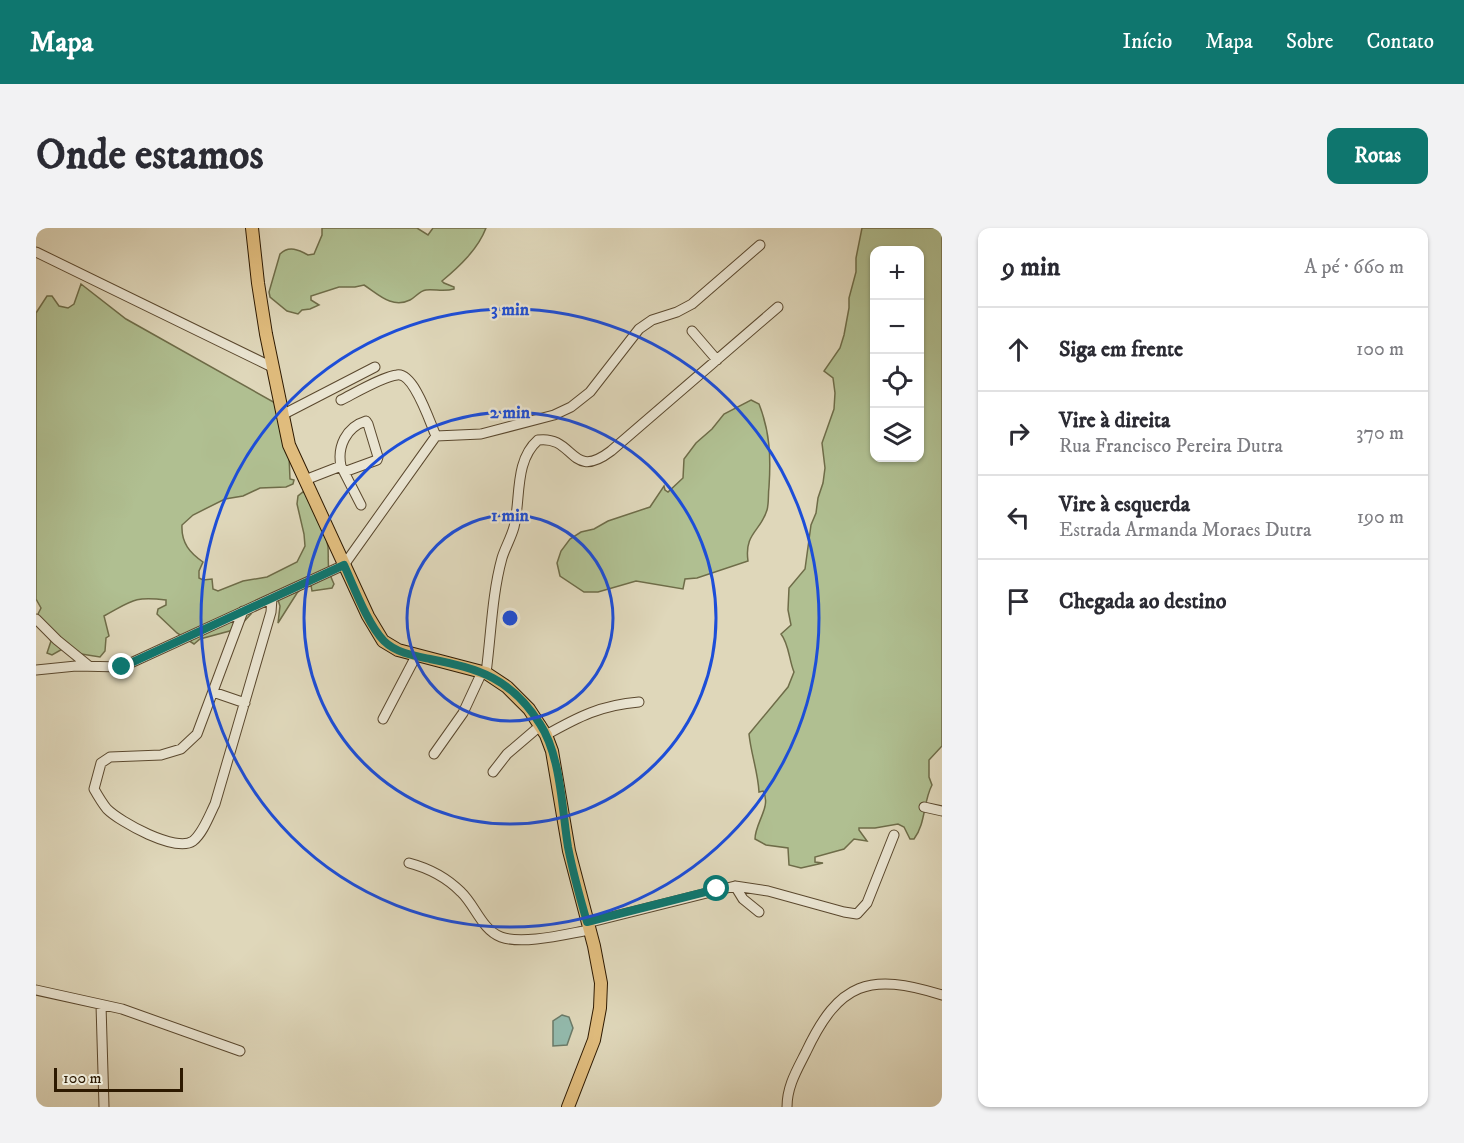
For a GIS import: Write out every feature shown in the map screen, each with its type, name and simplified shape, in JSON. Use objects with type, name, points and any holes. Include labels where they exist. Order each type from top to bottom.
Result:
[{"type":"main road","points":[[252,228],[258,283],[272,367],[290,445],[368,616],[383,641],[398,650],[484,673],[507,687],[530,709],[543,730],[552,752],[569,851],[601,983],[600,1008],[594,1040],[568,1107]]},
{"type":"street","points":[[436,436],[481,434],[554,415],[571,407],[590,392],[639,329],[652,320],[677,312],[692,304],[760,245]]},
{"type":"street","points":[[36,252],[272,367]]},
{"type":"street","points":[[434,754],[463,713],[484,673],[502,557],[513,528],[524,459],[532,446],[538,440],[549,440],[559,443],[576,458],[596,461],[611,451],[778,307]]},
{"type":"street","points":[[692,331],[717,360]]},
{"type":"street","points":[[282,415],[375,368]]},
{"type":"street","points":[[341,400],[390,377],[399,374],[405,376],[414,385],[436,436]]},
{"type":"street","points":[[304,480],[342,469],[377,460],[366,421],[348,431],[338,454],[342,469],[361,505]]},
{"type":"street","points":[[36,670],[89,666],[122,667],[344,565],[436,436]]},
{"type":"street","points":[[243,611],[197,734],[181,749],[161,755],[111,757],[101,763],[94,789],[107,809],[124,822],[145,833],[181,844],[192,842],[202,830],[215,804],[271,612],[272,598]]},
{"type":"street","points":[[36,619],[89,666]]},
{"type":"street","points":[[383,719],[416,656]]},
{"type":"street","points":[[213,692],[245,703]]},
{"type":"street","points":[[493,771],[512,749],[543,730],[601,708],[639,702]]},
{"type":"street","points":[[924,807],[942,811]]},
{"type":"street","points":[[409,863],[426,867],[461,892],[491,932],[503,938],[541,938],[735,886],[768,891],[856,914],[867,903],[894,835]]},
{"type":"street","points":[[735,886],[743,899],[759,912]]},
{"type":"street","points":[[787,1107],[787,1092],[819,1024],[836,1002],[853,990],[877,985],[914,986],[942,995]]},
{"type":"street","points":[[36,990],[122,1009],[240,1051]]},
{"type":"street","points":[[101,1005],[100,1039],[104,1107]]},
{"type":"green space","points":[[322,228],[417,228],[428,235],[433,228],[486,228],[468,257],[442,281],[454,289],[426,290],[410,300],[397,303],[391,302],[364,285],[339,287],[311,296],[311,300],[319,305],[302,310],[298,314],[287,311],[270,297],[269,292],[280,254],[290,249],[308,255],[314,254],[322,235]]},
{"type":"green space","points":[[862,228],[942,228],[942,746],[929,760],[929,777],[932,785],[921,826],[914,839],[910,839],[904,827],[898,824],[859,828],[867,841],[854,839],[844,849],[815,857],[815,862],[823,863],[801,868],[789,865],[788,848],[766,845],[755,839],[766,803],[763,791],[759,792],[749,734],[788,687],[794,672],[786,642],[781,634],[791,625],[788,610],[789,588],[805,569],[811,525],[823,483],[825,468],[822,443],[834,409],[835,393],[833,378],[824,371],[840,348],[856,272],[856,258]]},
{"type":"green space","points":[[81,284],[126,319],[277,404],[289,456],[290,479],[294,480],[293,484],[286,487],[260,488],[243,496],[225,499],[193,515],[182,525],[187,547],[203,562],[199,578],[212,579],[213,589],[218,591],[243,581],[267,577],[297,562],[305,546],[297,504],[298,496],[303,492],[307,494],[325,533],[329,569],[334,584],[332,588],[312,591],[311,585],[301,589],[278,623],[280,606],[278,600],[239,611],[251,614],[237,629],[200,639],[194,644],[177,633],[157,614],[158,609],[166,605],[166,600],[139,599],[104,616],[109,636],[106,638],[105,651],[100,657],[75,653],[66,647],[52,655],[47,653],[51,641],[41,625],[38,614],[41,608],[36,599],[36,313],[47,296],[52,296],[59,306],[68,308],[74,304]]},
{"type":"green space","points":[[751,400],[759,404],[763,414],[768,435],[770,465],[768,507],[748,544],[748,561],[697,578],[685,579],[683,589],[636,581],[598,592],[584,592],[560,576],[557,563],[561,551],[570,539],[608,521],[650,507],[664,486],[668,492],[683,478],[684,459],[696,443],[724,414]]},
{"type":"water","points":[[562,1015],[569,1017],[573,1028],[567,1045],[553,1046],[553,1021]]},
{"type":"route","points":[[122,667],[344,565],[368,616],[383,641],[398,650],[416,656],[486,674],[507,687],[530,709],[541,725],[552,752],[569,851],[587,922],[717,889]]}]
